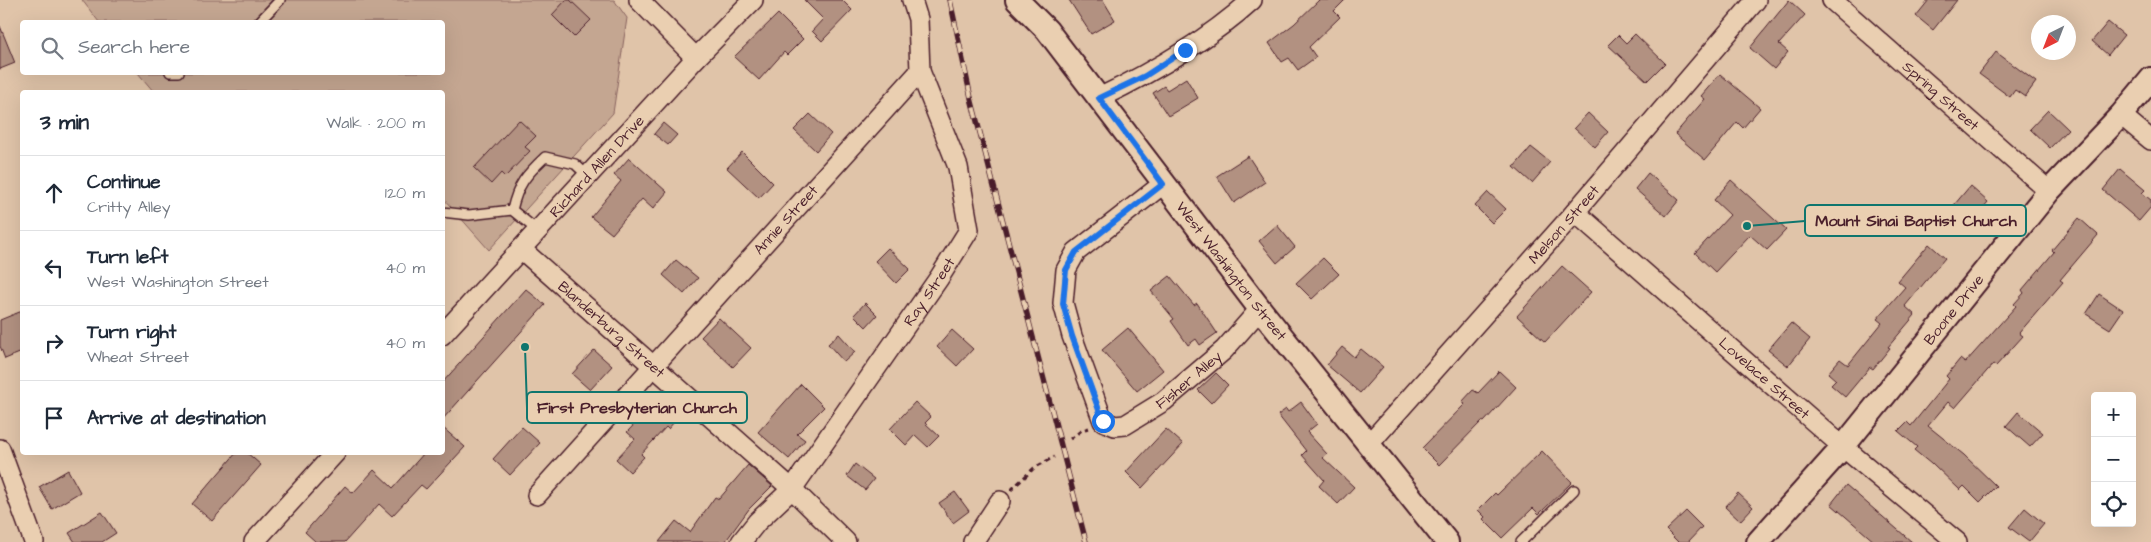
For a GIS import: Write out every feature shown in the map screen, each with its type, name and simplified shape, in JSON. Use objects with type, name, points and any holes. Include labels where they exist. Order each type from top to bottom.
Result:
[{"type":"street","points":[[640,0],[696,58]]},
{"type":"street","name":"Richard Allen Drive","points":[[445,332],[696,58],[752,0]]},
{"type":"street","name":"Ray Street","points":[[740,542],[757,522],[792,489],[939,278],[969,230],[958,167],[920,71],[918,19],[912,0]]},
{"type":"street","name":"West Washington Street","points":[[1017,0],[1046,30],[1260,309],[1448,542]]},
{"type":"street","points":[[1099,98],[1145,76],[1185,50],[1252,0]]},
{"type":"street","name":"Melson Street","points":[[1368,445],[1575,212],[1756,0]]},
{"type":"street","name":"Spring Street","points":[[1832,0],[2049,190]]},
{"type":"street","name":"Annie Street","points":[[537,495],[920,71]]},
{"type":"street","name":"Boone Drive","points":[[1758,542],[1843,447],[2049,190],[2121,114],[2151,79]]},
{"type":"street","points":[[2121,114],[2151,140]]},
{"type":"street","name":"Fisher Alley","points":[[1163,184],[1076,252],[1066,270],[1063,304],[1072,336],[1103,421],[1115,426],[1125,425],[1164,401],[1224,350],[1260,309]]},
{"type":"street","name":"Lovelace Street","points":[[1575,212],[1843,447],[1957,542]]},
{"type":"street","name":"Blanderburg Street","points":[[521,249],[792,489],[846,542]]},
{"type":"street","points":[[0,449],[34,542]]},
{"type":"street","points":[[254,542],[333,455]]},
{"type":"street","points":[[973,542],[1000,501]]},
{"type":"lane","points":[[261,20],[280,0]]},
{"type":"lane","points":[[512,210],[516,192],[525,176],[545,157],[575,164],[588,176]]},
{"type":"lane","points":[[445,212],[469,215],[512,210],[538,231]]},
{"type":"lane","points":[[1522,542],[1574,490]]},
{"type":"path","points":[[1000,501],[1034,468],[1054,457]]},
{"type":"shaded area","points":[[82,0],[614,0],[627,18],[613,113],[489,250],[445,200],[445,90],[152,90],[140,75],[445,75],[445,20],[97,20]]},
{"type":"building","points":[[566,0],[570,0],[591,20],[574,37],[552,15]]},
{"type":"building","points":[[804,0],[842,0],[852,10],[822,41],[812,31],[823,19]]},
{"type":"building","points":[[1069,0],[1103,0],[1115,20],[1091,34]]},
{"type":"building","points":[[1319,0],[1345,0],[1334,11],[1340,17],[1309,47],[1316,57],[1298,70],[1289,58],[1282,62],[1269,43],[1294,24]]},
{"type":"building","points":[[1789,0],[1805,15],[1779,44],[1788,52],[1774,69],[1750,48]]},
{"type":"building","points":[[1929,0],[1957,0],[1933,30],[1916,16]]},
{"type":"building","points":[[778,14],[803,39],[787,55],[784,52],[759,80],[734,57]]},
{"type":"building","points":[[2108,22],[2124,35],[2108,55],[2092,41]]},
{"type":"building","points":[[0,26],[15,63],[0,69]]},
{"type":"building","points":[[1635,34],[1665,63],[1647,81],[1608,45],[1618,35],[1626,43]]},
{"type":"building","points":[[1996,52],[2036,82],[2025,97],[2015,90],[2010,97],[1979,74]]},
{"type":"building","points":[[1720,74],[1760,108],[1743,128],[1737,122],[1705,160],[1675,134],[1705,99],[1701,96]]},
{"type":"building","points":[[1186,78],[1198,98],[1168,116],[1153,93],[1164,86],[1167,90]]},
{"type":"building","points":[[2048,110],[2068,129],[2050,148],[2030,129]]},
{"type":"building","points":[[1588,113],[1608,132],[1595,147],[1574,128]]},
{"type":"building","points":[[810,114],[831,134],[816,151],[794,130]]},
{"type":"building","points":[[519,120],[536,136],[525,147],[530,151],[505,177],[501,173],[491,184],[474,168]]},
{"type":"building","points":[[663,123],[677,135],[668,145],[654,134]]},
{"type":"building","points":[[1531,147],[1550,162],[1532,183],[1514,167]]},
{"type":"building","points":[[742,152],[773,183],[759,198],[727,168]]},
{"type":"building","points":[[1248,156],[1265,182],[1234,203],[1217,176]]},
{"type":"building","points":[[629,158],[667,192],[653,209],[642,199],[612,234],[591,217],[621,181],[614,175]]},
{"type":"building","points":[[2120,169],[2145,190],[2142,193],[2151,200],[2151,207],[2139,221],[2103,190]]},
{"type":"building","points":[[1648,173],[1679,200],[1666,216],[1635,189]]},
{"type":"building","points":[[1731,180],[1786,230],[1767,250],[1750,235],[1715,272],[1695,253],[1730,215],[1714,200]]},
{"type":"building","points":[[1970,186],[1988,202],[1960,235],[1950,226],[1957,218],[1949,211]]},
{"type":"building","points":[[1488,192],[1506,209],[1492,223],[1475,206]]},
{"type":"building","points":[[2079,218],[2098,235],[2060,280],[2063,282],[2019,333],[2023,336],[1996,366],[1993,364],[1955,408],[1948,402],[1928,426],[1964,455],[1996,486],[1980,502],[1964,486],[1960,490],[1932,463],[1914,450],[1917,447],[1898,431],[1907,422],[1911,426],[1949,379],[1946,376],[1960,359],[1965,363],[2016,306],[2014,304],[2024,293],[2022,290],[2054,252],[2052,250]]},
{"type":"building","points":[[1277,225],[1295,247],[1277,263],[1259,241]]},
{"type":"building","points":[[1929,244],[1945,258],[1905,306],[1915,315],[1888,347],[1890,348],[1873,369],[1870,367],[1845,397],[1831,385],[1836,380],[1828,373],[1840,359],[1848,365],[1882,323],[1877,319],[1905,287],[1898,281]]},
{"type":"building","points":[[888,248],[910,269],[896,283],[875,261]]},
{"type":"building","points":[[1323,258],[1339,274],[1312,299],[1296,283]]},
{"type":"building","points":[[676,260],[698,278],[684,294],[663,275]]},
{"type":"building","points":[[1562,266],[1591,292],[1545,342],[1517,316]]},
{"type":"building","points":[[1170,276],[1194,305],[1197,303],[1217,333],[1200,345],[1196,339],[1188,345],[1171,321],[1174,319],[1151,291]]},
{"type":"building","points":[[526,289],[545,305],[445,417],[445,380]]},
{"type":"building","points":[[2099,294],[2123,310],[2110,329],[2086,314]]},
{"type":"building","points":[[865,303],[877,315],[866,327],[854,315]]},
{"type":"building","points":[[20,312],[20,353],[5,359],[0,346],[0,320]]},
{"type":"building","points":[[719,318],[751,348],[733,367],[701,337]]},
{"type":"building","points":[[1791,323],[1810,339],[1788,366],[1768,350]]},
{"type":"building","points":[[1128,328],[1163,370],[1137,391],[1102,350]]},
{"type":"building","points":[[952,330],[973,349],[957,366],[937,347]]},
{"type":"building","points":[[839,334],[855,352],[844,362],[828,344]]},
{"type":"building","points":[[1342,347],[1354,357],[1361,349],[1383,367],[1360,393],[1327,365]]},
{"type":"building","points":[[594,350],[612,366],[590,390],[572,374]]},
{"type":"building","points":[[1499,371],[1516,387],[1484,422],[1482,421],[1439,465],[1422,448],[1465,404],[1462,402],[1473,390],[1478,393]]},
{"type":"building","points":[[1216,373],[1228,385],[1211,403],[1198,390]]},
{"type":"building","points":[[801,384],[824,407],[797,434],[805,440],[789,459],[758,432]]},
{"type":"building","points":[[662,396],[682,413],[641,454],[644,457],[630,472],[616,459],[635,439],[627,432]]},
{"type":"building","points":[[915,402],[931,417],[925,423],[939,436],[928,447],[915,435],[906,445],[890,429]]},
{"type":"building","points":[[1301,402],[1317,424],[1307,432],[1327,454],[1323,458],[1354,487],[1338,504],[1319,486],[1324,480],[1302,455],[1306,451],[1278,415],[1286,409],[1288,412]]},
{"type":"building","points":[[2018,412],[2043,433],[2030,447],[2006,426]]},
{"type":"building","points":[[522,427],[540,443],[510,475],[493,459]]},
{"type":"building","points":[[1166,429],[1183,444],[1142,488],[1126,472]]},
{"type":"building","points":[[445,430],[465,447],[426,489],[421,485],[392,516],[379,504],[345,542],[316,542],[305,532],[345,486],[353,493],[374,470],[393,488],[422,455],[445,455]]},
{"type":"building","points":[[1542,451],[1572,482],[1539,514],[1533,508],[1502,538],[1483,519],[1485,517],[1478,510],[1495,493],[1497,495]]},
{"type":"building","points":[[234,455],[249,455],[261,465],[212,521],[192,504]]},
{"type":"building","points":[[855,464],[874,479],[865,490],[847,476]]},
{"type":"building","points":[[748,465],[772,486],[749,509],[725,542],[659,542],[676,521],[690,532],[715,497],[719,499]]},
{"type":"building","points":[[68,470],[80,492],[52,509],[39,487]]},
{"type":"building","points":[[1846,485],[1912,542],[1875,542],[1831,504]]},
{"type":"building","points":[[955,492],[969,511],[953,523],[939,503]]},
{"type":"building","points":[[1738,493],[1753,507],[1740,521],[1725,507]]},
{"type":"building","points":[[2025,508],[2044,524],[2029,542],[2009,527]]},
{"type":"building","points":[[1686,511],[1702,527],[1688,542],[1678,542],[1666,530]]},
{"type":"building","points":[[102,512],[116,533],[102,542],[75,542],[69,533]]},
{"type":"railway","points":[[950,0],[971,98],[1086,542]]},
{"type":"place","name":"Mount Sinai Baptist Church","points":[[1747,226]]},
{"type":"place","name":"First Presbyterian Church","points":[[525,347]]},
{"type":"route","points":[[1103,421],[1072,336],[1063,304],[1066,270],[1076,252],[1163,184],[1099,98],[1145,76],[1185,50]]}]
